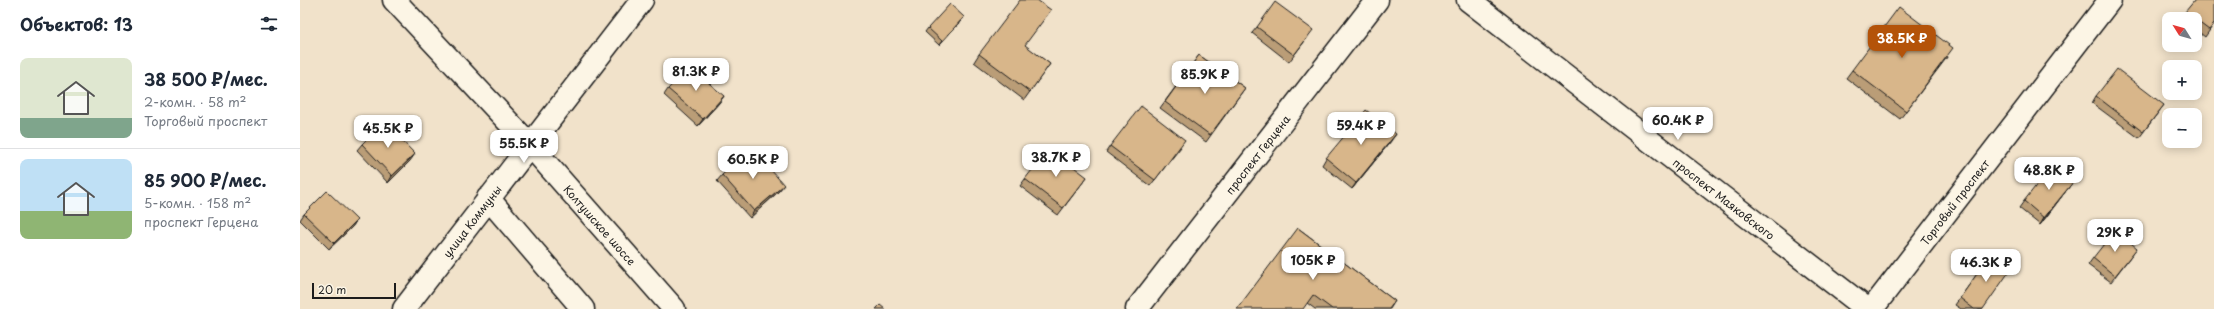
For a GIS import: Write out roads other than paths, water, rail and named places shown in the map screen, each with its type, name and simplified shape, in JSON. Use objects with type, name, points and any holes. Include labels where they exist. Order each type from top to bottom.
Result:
[{"type":"street","name":"Колтушское шоссе","points":[[394,0],[530,145],[674,309]]},
{"type":"street","name":"улица Коммуны","points":[[404,309],[642,0]]},
{"type":"street","name":"проспект Герцена","points":[[1137,309],[1377,0]]},
{"type":"street","name":"проспект Маяковского","points":[[1468,0],[1867,309]]},
{"type":"street","name":"Торговый проспект","points":[[1872,309],[2110,0]]},
{"type":"street","points":[[488,198],[583,309]]}]
